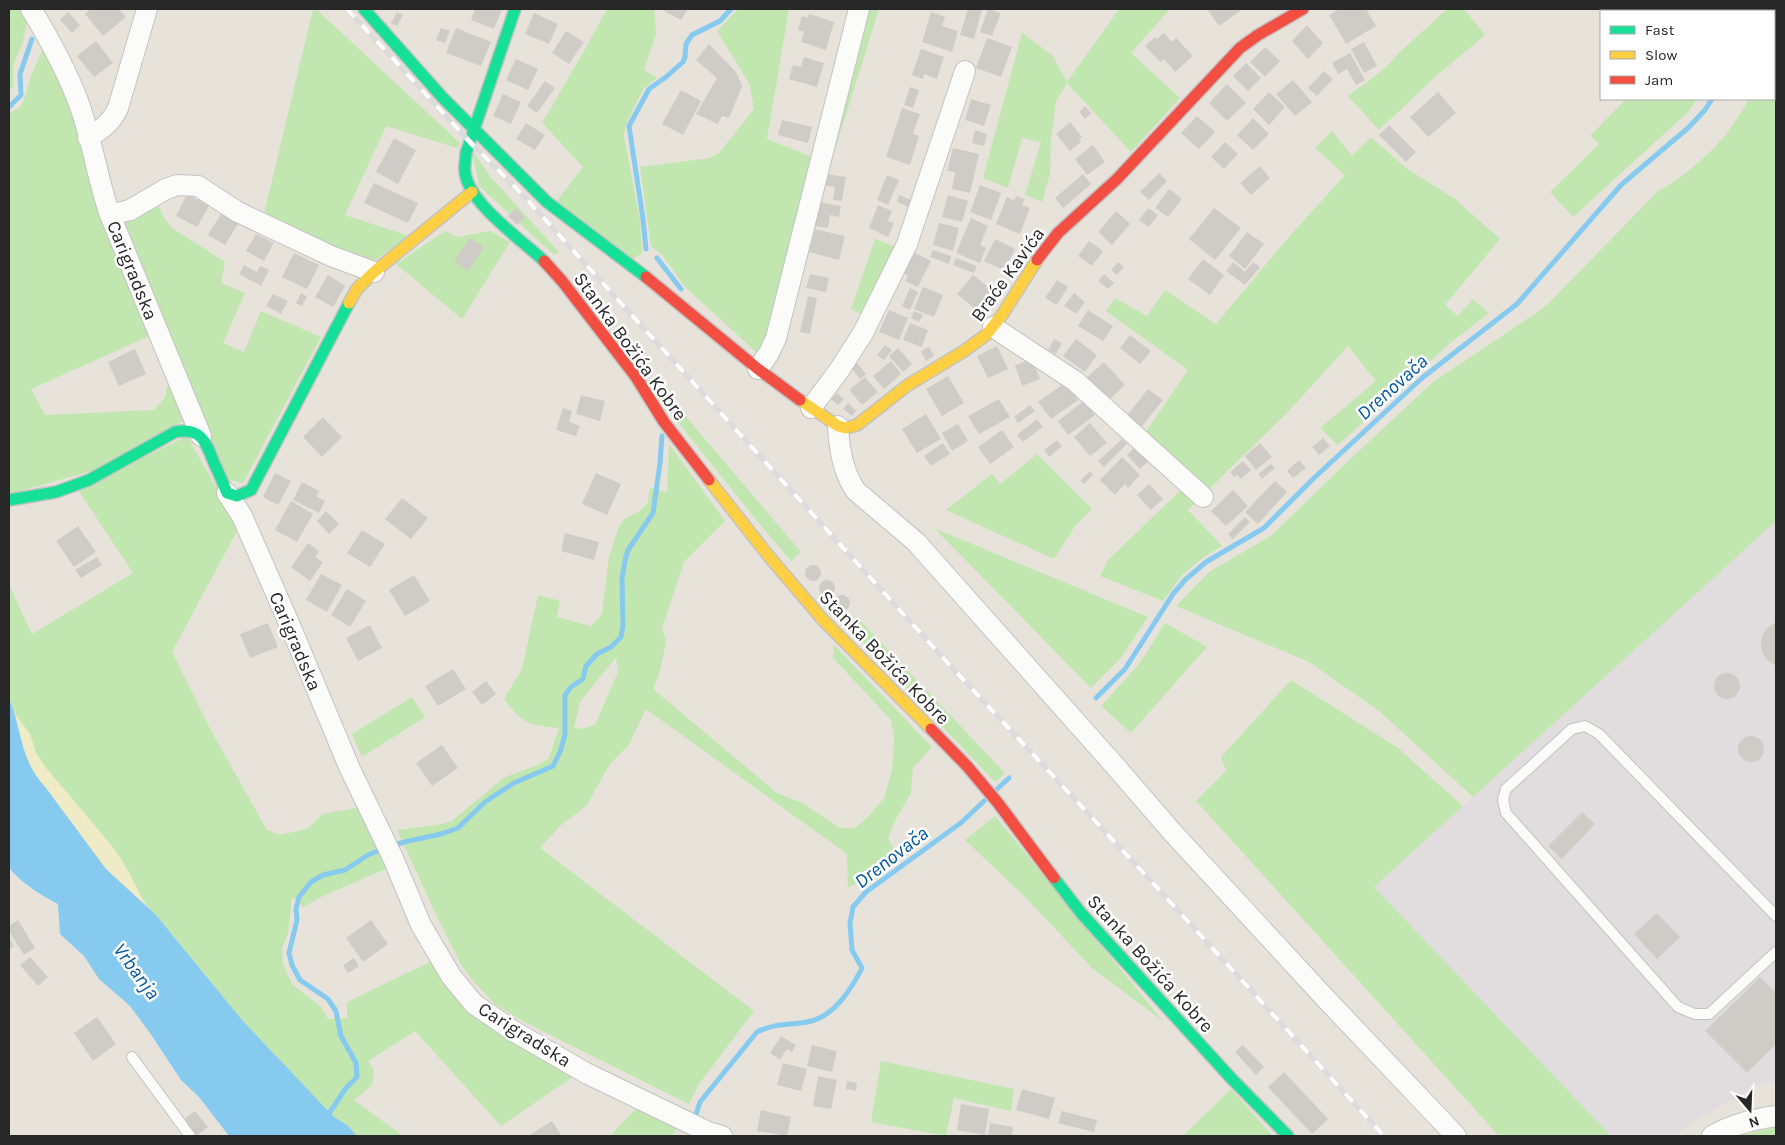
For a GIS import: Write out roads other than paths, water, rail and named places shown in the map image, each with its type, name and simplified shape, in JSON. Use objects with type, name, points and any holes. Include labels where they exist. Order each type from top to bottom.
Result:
[{"type":"street","name":"Carigradska","points":[[31,9],[56,48],[79,103],[98,180],[110,215],[193,426],[206,443],[227,493],[242,516],[350,769],[394,858],[422,925],[438,956],[451,976],[474,1004],[515,1032],[586,1073],[718,1135]]},
{"type":"street","points":[[88,138],[105,127],[114,118],[147,9]]},
{"type":"street","points":[[364,9],[443,98],[547,202],[646,277],[758,369],[838,426],[838,441],[845,468],[856,491],[916,542],[1110,759],[1173,833],[1456,1136]]},
{"type":"street","points":[[242,516],[244,503],[357,289],[374,272],[472,192],[465,173],[465,164],[474,128],[515,9]]},
{"type":"street","points":[[758,369],[769,354],[776,338],[859,9]]},
{"type":"street","name":"Braće Kavića","points":[[838,426],[846,428],[857,426],[908,385],[977,343],[1002,315],[1039,257],[1058,233],[1117,179],[1240,48],[1258,35],[1303,9]]},
{"type":"street","points":[[811,408],[840,370],[863,333],[907,244],[965,71]]},
{"type":"street","points":[[110,215],[137,206],[166,189],[177,185],[198,186],[238,212],[331,256],[374,272]]},
{"type":"street","name":"Stanka Božića Kobre","points":[[472,192],[486,209],[543,260],[568,288],[636,377],[664,422],[730,508],[797,590],[830,627],[967,766],[998,803],[1081,913],[1223,1070],[1288,1136]]},
{"type":"street","points":[[993,327],[1075,382],[1203,497]]},
{"type":"street","points":[[9,500],[30,498],[56,492],[89,480],[175,432],[193,426]]},
{"type":"street","points":[[227,493],[237,496],[251,490]]},
{"type":"street","points":[[1712,1136],[1744,1122],[1776,1116]]},
{"type":"lane","points":[[1776,916],[1599,734],[1585,726],[1572,729],[1506,789],[1503,800],[1506,813],[1678,1007],[1695,1014],[1709,1014],[1776,952]]},
{"type":"lane","points":[[132,1057],[190,1136]]},
{"type":"water","name":"Vrbanja","points":[[9,698],[26,756],[37,777],[106,869],[156,915],[242,1020],[334,1117],[347,1125],[357,1136],[229,1136],[199,1097],[181,1080],[130,1006],[99,979],[84,956],[60,934],[58,904],[32,888],[9,868]]},
{"type":"waterway","points":[[646,249],[629,126],[649,89],[683,62],[686,44],[692,35],[720,21],[731,9]]},
{"type":"waterway","points":[[9,107],[21,95],[20,74],[32,39]]},
{"type":"waterway","name":"Drenovača","points":[[1096,698],[1125,669],[1173,594],[1185,580],[1206,562],[1264,528],[1313,479],[1422,378],[1517,304],[1621,185],[1688,128],[1705,110],[1711,100]]},
{"type":"waterway","points":[[657,258],[681,289]]},
{"type":"waterway","points":[[391,846],[458,828],[485,802],[514,783],[553,766],[565,735],[565,695],[571,687],[583,679],[586,666],[597,654],[611,647],[621,637],[623,625],[622,578],[625,561],[628,550],[653,513],[662,436]]},
{"type":"waterway","name":"Drenovača","points":[[996,790],[1009,778]]},
{"type":"waterway","name":"Drenovača","points":[[694,1120],[700,1102],[757,1032],[778,1025],[811,1021],[835,1007],[853,984],[862,968],[852,950],[850,923],[853,907],[866,892],[962,822],[984,801]]},
{"type":"waterway","points":[[326,1118],[346,1088],[357,1077],[356,1063],[341,1036],[336,1011],[328,999],[300,980],[292,965],[289,953],[297,920],[296,909],[299,897],[311,882],[323,875],[345,870],[368,855],[383,849]]},
{"type":"railway","points":[[347,9],[470,142],[521,193],[946,661],[1152,882],[1384,1136]]}]
